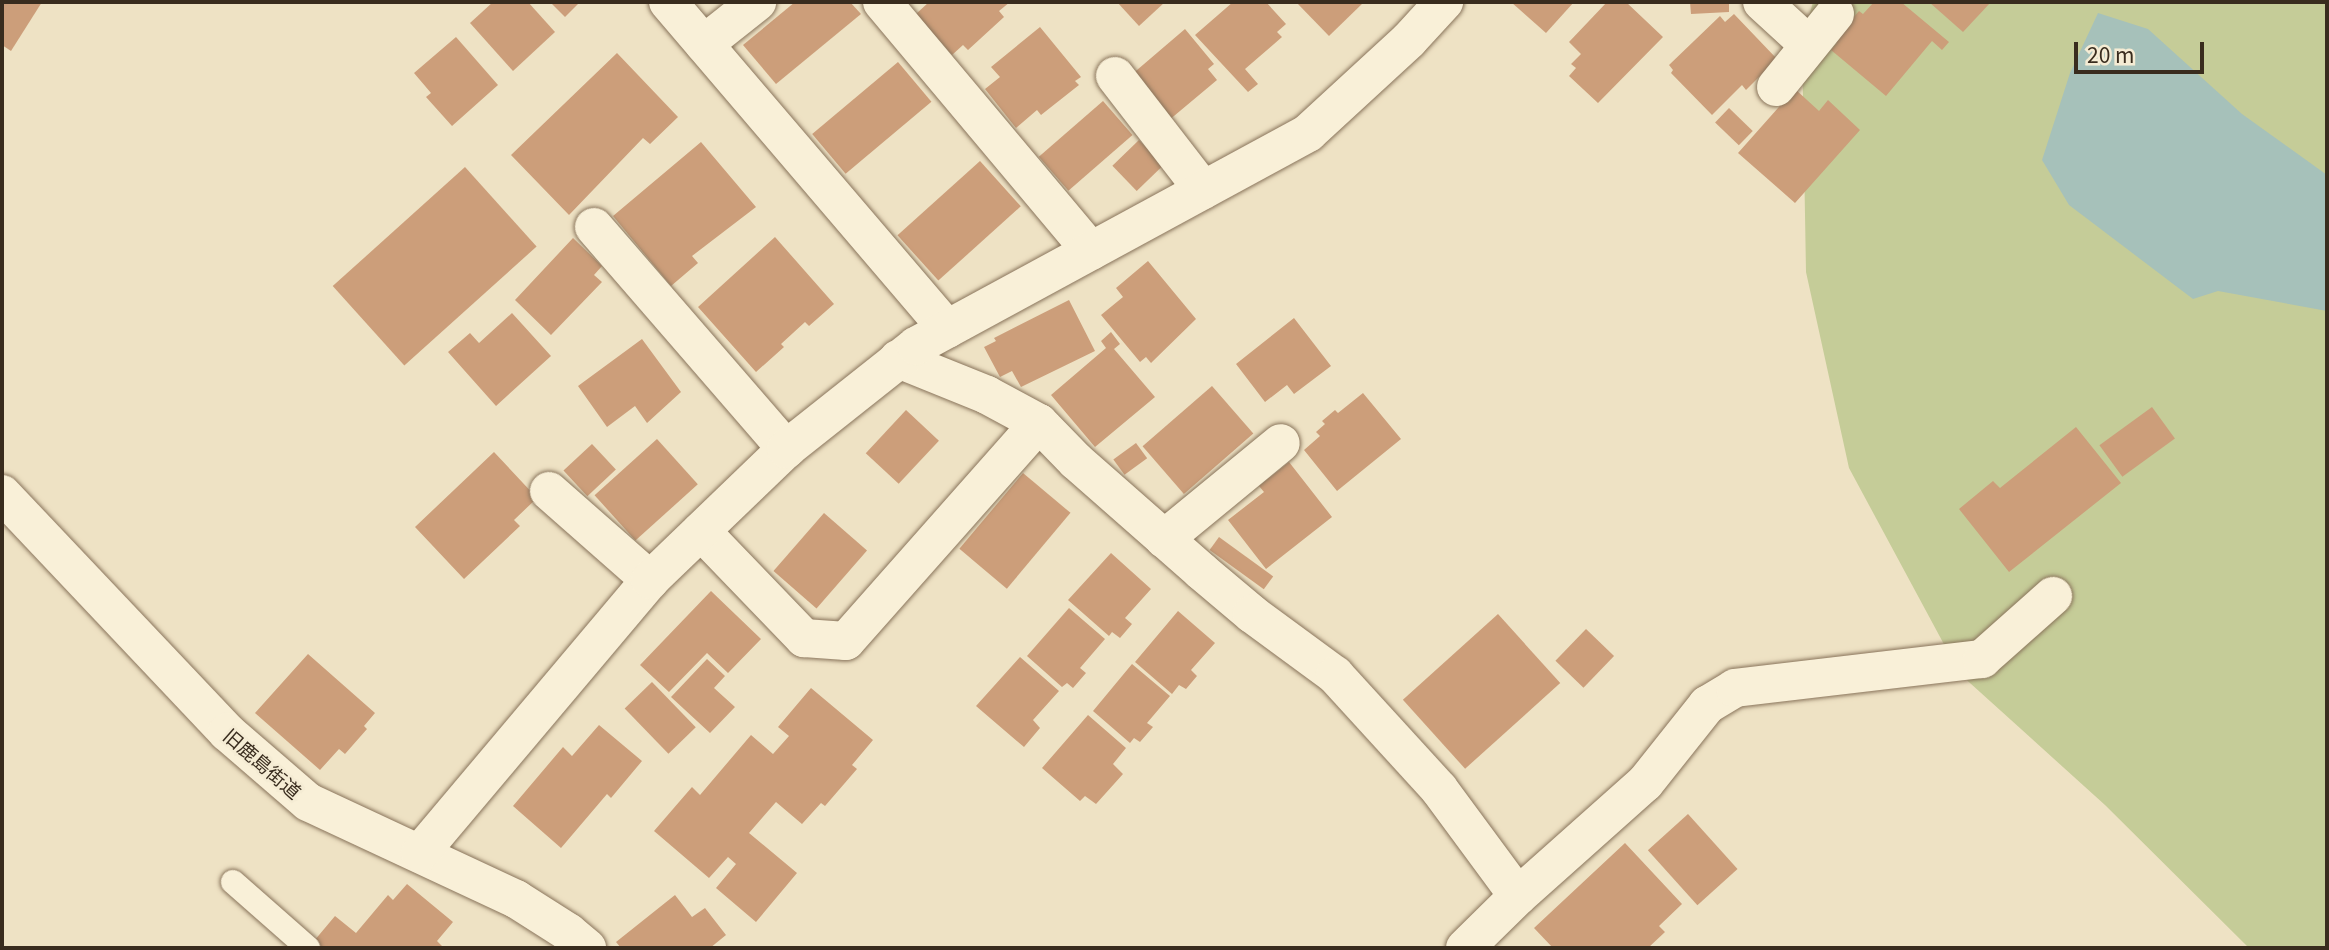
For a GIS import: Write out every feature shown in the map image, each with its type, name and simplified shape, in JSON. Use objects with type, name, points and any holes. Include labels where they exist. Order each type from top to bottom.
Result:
[{"type":"street","points":[[668,2],[947,329]]},
{"type":"street","points":[[704,44],[757,2]]},
{"type":"street","points":[[882,2],[1091,251]]},
{"type":"street","points":[[420,853],[650,580],[786,449],[898,359],[947,329],[1308,133],[1409,40],[1444,2]]},
{"type":"street","points":[[1762,2],[1809,45]]},
{"type":"street","points":[[1776,87],[1835,14]]},
{"type":"street","points":[[1115,76],[1203,190]]},
{"type":"street","points":[[594,227],[786,449]]},
{"type":"street","points":[[898,359],[987,395],[1039,423],[1076,461],[1164,539],[1252,614],[1335,676],[1439,789],[1518,896]]},
{"type":"street","points":[[701,531],[804,638],[846,641],[1039,423]]},
{"type":"street","points":[[1164,539],[1281,443]]},
{"type":"street","points":[[549,491],[650,580]]},
{"type":"street","name":"旧鹿島街道","points":[[5,503],[227,732],[308,802],[516,899],[568,932],[587,948]]},
{"type":"street","points":[[1465,948],[1518,896],[1645,782],[1707,705],[1735,688],[1983,659],[2053,596]]},
{"type":"lane","points":[[233,882],[308,948]]},
{"type":"green space","points":[[1813,2],[2327,2],[2327,948],[2249,948],[2105,805],[1960,674],[1849,468],[1806,272],[1802,42]]},
{"type":"water","points":[[2098,13],[2148,29],[2242,114],[2327,175],[2327,311],[2218,291],[2193,299],[2069,205],[2042,160],[2070,73]]},
{"type":"building","points":[[2,2],[42,2],[11,51],[2,45]]},
{"type":"building","points":[[493,2],[528,2],[555,32],[513,71],[470,23]]},
{"type":"building","points":[[550,2],[580,2],[565,17]]},
{"type":"building","points":[[795,2],[850,2],[861,14],[776,84],[743,45]]},
{"type":"building","points":[[929,2],[1010,2],[999,11],[1004,17],[968,50],[963,45],[952,55],[916,14]]},
{"type":"building","points":[[1117,2],[1165,2],[1139,26]]},
{"type":"building","points":[[1233,2],[1266,2],[1286,24],[1277,32],[1282,37],[1245,69],[1258,84],[1248,92],[1195,35]]},
{"type":"building","points":[[1296,2],[1364,2],[1329,36]]},
{"type":"building","points":[[1511,2],[1574,2],[1546,33]]},
{"type":"building","points":[[1607,2],[1626,2],[1663,37],[1598,103],[1569,76],[1576,68],[1571,64],[1581,54],[1569,42]]},
{"type":"building","points":[[1690,2],[1729,2],[1729,12],[1691,14]]},
{"type":"building","points":[[1874,2],[1901,2],[1949,42],[1942,50],[1932,41],[1886,96],[1831,50],[1837,43],[1834,40],[1859,11],[1863,14]]},
{"type":"building","points":[[1929,2],[1991,2],[1963,32]]},
{"type":"building","points":[[1734,14],[1777,59],[1746,90],[1742,85],[1712,115],[1671,73],[1673,70],[1669,65],[1720,16],[1725,22]]},
{"type":"building","points":[[1040,27],[1081,77],[1075,81],[1079,85],[1041,115],[1037,110],[1016,128],[985,89],[1000,77],[991,67]]},
{"type":"building","points":[[1185,29],[1214,64],[1208,69],[1217,80],[1168,121],[1130,76]]},
{"type":"building","points":[[456,37],[498,85],[452,126],[426,97],[431,93],[414,73]]},
{"type":"building","points":[[617,53],[678,117],[650,144],[643,138],[569,215],[511,155]]},
{"type":"building","points":[[898,62],[931,102],[846,174],[812,134]]},
{"type":"building","points":[[1795,89],[1819,111],[1828,100],[1860,130],[1795,203],[1738,153]]},
{"type":"building","points":[[1103,101],[1133,135],[1068,191],[1039,157]]},
{"type":"building","points":[[1729,108],[1753,131],[1739,145],[1715,122]]},
{"type":"building","points":[[1139,140],[1163,165],[1137,191],[1112,166]]},
{"type":"building","points":[[701,142],[756,207],[692,256],[698,263],[671,286],[613,216]]},
{"type":"building","points":[[980,161],[1021,206],[938,281],[898,235]]},
{"type":"building","points":[[465,167],[537,247],[404,366],[333,286]]},
{"type":"building","points":[[775,237],[834,304],[809,326],[805,322],[781,344],[784,347],[756,372],[698,307]]},
{"type":"building","points":[[573,238],[602,266],[594,275],[602,282],[551,335],[515,300]]},
{"type":"building","points":[[1148,261],[1196,319],[1151,363],[1146,357],[1140,362],[1101,315],[1123,297],[1116,288]]},
{"type":"building","points":[[1069,300],[1095,351],[1021,387],[1012,371],[1000,377],[984,347],[996,341],[994,338]]},
{"type":"building","points":[[512,313],[551,356],[496,406],[448,352],[470,333],[479,343]]},
{"type":"building","points":[[1294,318],[1331,366],[1294,394],[1287,385],[1265,402],[1236,364]]},
{"type":"building","points":[[1111,332],[1120,344],[1114,349],[1155,397],[1095,447],[1051,395],[1106,348],[1101,341]]},
{"type":"building","points":[[642,339],[681,392],[647,423],[635,406],[607,427],[578,386]]},
{"type":"building","points":[[1212,386],[1253,434],[1184,494],[1143,446]]},
{"type":"building","points":[[1363,393],[1401,439],[1337,491],[1304,450],[1320,436],[1316,432],[1325,424],[1322,421],[1335,410],[1338,413]]},
{"type":"building","points":[[2152,407],[2175,439],[2122,477],[2099,445]]},
{"type":"building","points":[[906,410],[939,441],[899,484],[866,453]]},
{"type":"building","points":[[2076,427],[2121,483],[2009,572],[1959,509],[1993,481],[2000,488]]},
{"type":"building","points":[[657,439],[698,484],[635,541],[595,495]]},
{"type":"building","points":[[1136,443],[1147,458],[1125,475],[1113,459]]},
{"type":"building","points":[[592,444],[616,470],[587,496],[563,471]]},
{"type":"building","points":[[494,452],[537,498],[514,520],[520,526],[464,579],[415,527]]},
{"type":"building","points":[[1289,462],[1332,517],[1266,569],[1228,520],[1264,492],[1259,486]]},
{"type":"building","points":[[1023,473],[1070,513],[1007,589],[959,549]]},
{"type":"building","points":[[824,513],[867,550],[817,609],[773,571]]},
{"type":"building","points":[[1219,537],[1273,576],[1264,589],[1210,550]]},
{"type":"building","points":[[1111,553],[1151,589],[1125,618],[1132,624],[1120,638],[1112,632],[1109,636],[1068,600]]},
{"type":"building","points":[[711,591],[761,639],[728,673],[707,653],[669,692],[640,665]]},
{"type":"building","points":[[1069,608],[1105,639],[1080,668],[1086,673],[1073,688],[1067,683],[1062,687],[1027,656]]},
{"type":"building","points":[[1178,611],[1215,643],[1191,670],[1197,676],[1186,689],[1179,685],[1172,694],[1135,662]]},
{"type":"building","points":[[1498,614],[1560,683],[1465,769],[1403,700]]},
{"type":"building","points":[[1586,629],[1614,656],[1583,688],[1555,661]]},
{"type":"building","points":[[308,654],[375,713],[364,726],[367,729],[345,754],[339,749],[320,770],[255,713]]},
{"type":"building","points":[[1020,657],[1059,691],[1033,720],[1040,728],[1024,747],[976,706]]},
{"type":"building","points":[[707,659],[725,676],[714,688],[735,707],[710,733],[671,697]]},
{"type":"building","points":[[1132,664],[1170,696],[1147,723],[1153,727],[1140,742],[1134,738],[1130,743],[1093,711]]},
{"type":"building","points":[[652,682],[696,727],[668,754],[625,708]]},
{"type":"building","points":[[811,688],[873,740],[852,765],[857,769],[825,806],[821,803],[802,824],[776,802],[749,833],[797,873],[756,922],[716,888],[736,864],[728,857],[709,878],[654,831],[692,787],[700,795],[751,735],[773,754],[789,736],[778,727]]},
{"type":"building","points":[[1088,715],[1126,748],[1113,764],[1123,774],[1096,804],[1085,796],[1080,801],[1042,768]]},
{"type":"building","points":[[599,725],[642,761],[611,798],[607,794],[561,848],[513,806],[563,747],[572,756]]},
{"type":"building","points":[[1688,814],[1738,869],[1697,905],[1648,850]]},
{"type":"building","points":[[1625,843],[1682,904],[1659,926],[1665,932],[1648,948],[1553,948],[1534,928]]},
{"type":"building","points":[[407,884],[453,922],[437,941],[442,946],[440,948],[323,948],[314,941],[335,916],[356,933],[388,895],[393,900]]},
{"type":"building","points":[[675,895],[692,917],[705,908],[726,935],[710,948],[621,948],[616,942]]}]
